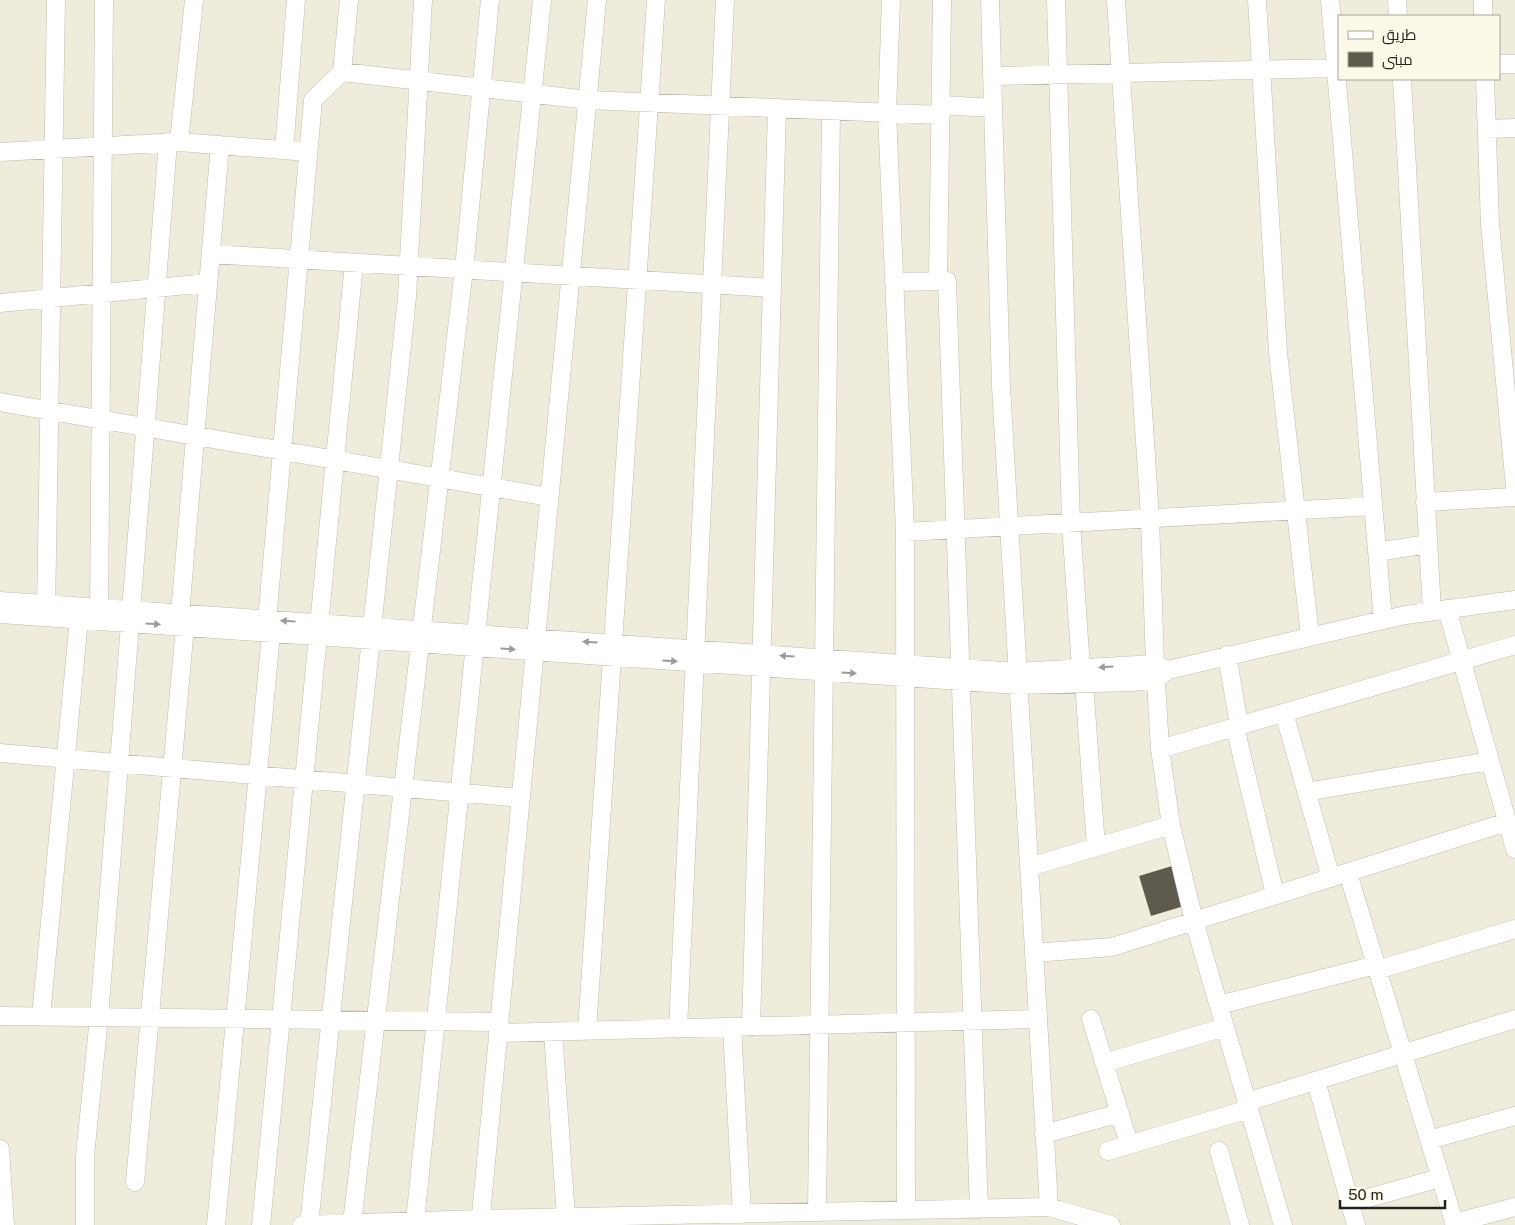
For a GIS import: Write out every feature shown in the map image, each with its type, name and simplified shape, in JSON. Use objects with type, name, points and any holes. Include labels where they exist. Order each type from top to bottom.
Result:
[{"type":"street","points":[[46,611],[56,0]]},
{"type":"street","points":[[99,614],[104,0]]},
{"type":"street","points":[[84,1225],[85,1156],[99,1017],[157,288],[174,142],[194,0]]},
{"type":"street","points":[[284,150],[296,0]]},
{"type":"street","points":[[216,1225],[258,775],[282,451],[313,100],[342,72],[349,0]]},
{"type":"street","points":[[309,1225],[407,297],[423,0]]},
{"type":"street","points":[[359,1224],[376,1021],[464,269],[490,0]]},
{"type":"street","points":[[415,1221],[542,0]]},
{"type":"street","points":[[480,1222],[598,0]]},
{"type":"street","points":[[587,1031],[656,0]]},
{"type":"street","points":[[678,1029],[725,0]]},
{"type":"street","points":[[891,0],[887,113],[905,532],[906,1210]]},
{"type":"street","points":[[938,282],[942,0]]},
{"type":"street","points":[[990,0],[1001,386],[1048,1207]]},
{"type":"street","points":[[1056,0],[1071,523],[1096,847]]},
{"type":"street","points":[[1116,0],[1159,671],[1160,749],[1171,825],[1194,921],[1283,1225]]},
{"type":"street","points":[[1257,0],[1278,353],[1310,636]]},
{"type":"street","points":[[1330,0],[1383,620]]},
{"type":"street","points":[[1397,0],[1398,15]]},
{"type":"street","points":[[1483,0],[1484,15]]},
{"type":"street","points":[[1500,64],[1515,64]]},
{"type":"street","points":[[992,76],[1337,68]]},
{"type":"street","points":[[342,72],[588,100],[887,113],[993,108]]},
{"type":"street","points":[[1402,80],[1428,544],[1439,610],[1461,661],[1490,761],[1509,813],[1515,849]]},
{"type":"street","points":[[1486,80],[1490,224],[1515,487]]},
{"type":"street","points":[[751,1027],[778,108]]},
{"type":"street","points":[[818,1212],[831,110]]},
{"type":"street","points":[[1487,129],[1515,128]]},
{"type":"street","points":[[0,152],[174,142],[308,152]]},
{"type":"street","points":[[136,1182],[172,768],[195,436],[220,145]]},
{"type":"street","points":[[211,254],[772,288]]},
{"type":"street","points":[[262,1225],[354,263]]},
{"type":"street","points":[[895,282],[947,281],[978,1209]]},
{"type":"street","points":[[0,303],[208,283]]},
{"type":"street","points":[[0,402],[550,497]]},
{"type":"street","points":[[1425,502],[1515,497]]},
{"type":"street","points":[[905,532],[1373,506]]},
{"type":"street","points":[[1377,552],[1428,544]]},
{"type":"street","points":[[0,614],[46,611],[130,617],[183,618],[268,628],[372,633],[905,671],[1018,678],[1082,676],[1133,682],[1159,671],[1383,620],[1515,600]]},
{"type":"street","points":[[0,601],[79,619],[99,614]]},
{"type":"street","points":[[40,1016],[79,619]]},
{"type":"street","points":[[1160,749],[1515,645]]},
{"type":"street","points":[[1228,655],[1237,726],[1275,896]]},
{"type":"street","points":[[1284,713],[1306,792],[1377,968],[1455,1224],[1515,1207]]},
{"type":"street","points":[[0,753],[521,798]]},
{"type":"street","points":[[1306,792],[1490,761]]},
{"type":"street","points":[[1034,953],[1112,947],[1339,875],[1509,813]]},
{"type":"street","points":[[1029,867],[1171,825]]},
{"type":"street","points":[[1219,1006],[1377,968],[1515,928]]},
{"type":"street","points":[[0,1016],[436,1022],[553,1032],[1038,1019]]},
{"type":"street","points":[[1091,1019],[1129,1144]]},
{"type":"street","points":[[1108,1151],[1248,1105],[1316,1080],[1515,1019]]},
{"type":"street","points":[[732,1027],[742,1214]]},
{"type":"street","points":[[1104,1063],[1225,1028]]},
{"type":"street","points":[[553,1032],[562,1220]]},
{"type":"street","points":[[1316,1080],[1356,1225]]},
{"type":"street","points":[[1044,1134],[1120,1113]]},
{"type":"street","points":[[1429,1140],[1515,1116]]},
{"type":"street","points":[[0,1149],[5,1225]]},
{"type":"street","points":[[1219,1151],[1240,1225]]},
{"type":"street","points":[[1350,1203],[1440,1178]]},
{"type":"street","points":[[302,1225],[415,1221],[697,1220],[742,1214],[818,1212],[836,1218],[906,1210],[1048,1207],[1078,1221],[1111,1225]]},
{"type":"building","points":[[1172,866],[1184,906],[1151,916],[1139,876]]}]
